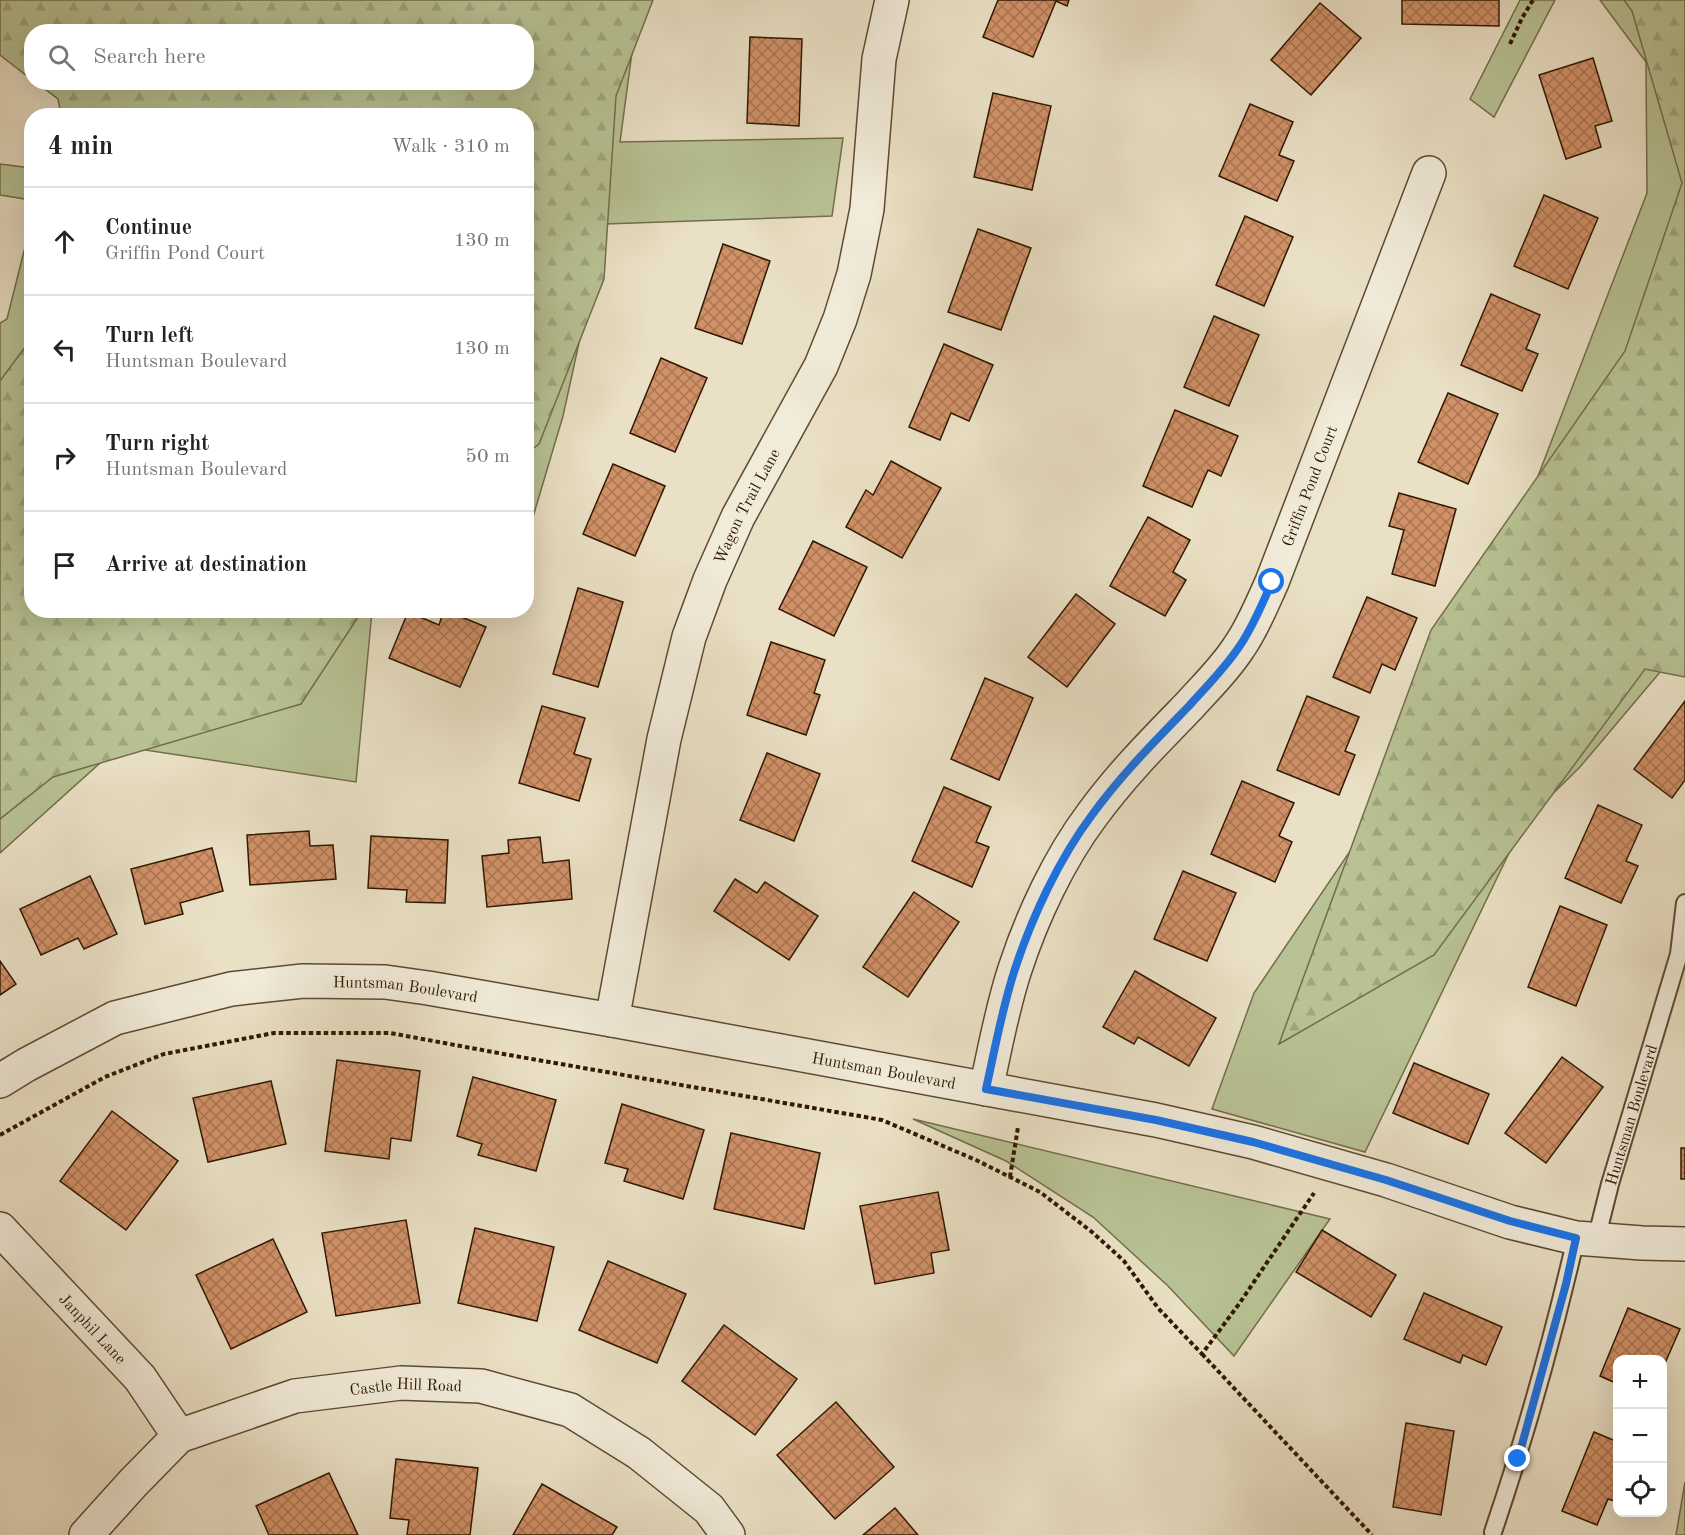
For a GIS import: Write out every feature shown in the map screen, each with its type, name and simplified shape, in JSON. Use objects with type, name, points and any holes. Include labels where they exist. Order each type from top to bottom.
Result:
[{"type":"street","name":"Wagon Trail Lane","points":[[612,1020],[664,740],[689,638],[710,580],[738,517],[821,366],[840,319],[854,274],[867,208],[879,58],[892,0]]},
{"type":"street","name":"Griffin Pond Court","points":[[986,1089],[1001,1019],[1015,969],[1039,907],[1064,857],[1091,816],[1121,778],[1223,668],[1240,646],[1257,617],[1429,173]]},
{"type":"street","name":"Huntsman Boulevard","points":[[0,1081],[115,1018],[231,989],[303,981],[385,982],[612,1020],[1156,1120],[1253,1142],[1510,1221],[1586,1239],[1685,1244]]},
{"type":"street","name":"Janphil Lane","points":[[0,1229],[140,1378],[179,1436]]},
{"type":"street","name":"Castle Hill Road","points":[[86,1535],[179,1436],[295,1396],[402,1383],[481,1386],[570,1410],[639,1453],[709,1509],[728,1535]]},
{"type":"lane","name":"Huntsman Boulevard","points":[[1493,1532],[1518,1459],[1566,1284],[1610,1184],[1679,954],[1685,903]]},
{"type":"path","points":[[1510,44],[1533,0]]},
{"type":"path","points":[[0,1135],[105,1077],[164,1054],[274,1033],[390,1033],[882,1119],[976,1160],[1040,1192],[1092,1232],[1124,1261],[1158,1308],[1372,1535]]},
{"type":"path","points":[[1010,1177],[1023,1095]]},
{"type":"path","points":[[1202,1354],[1239,1304],[1332,1165]]},
{"type":"green space","points":[[0,0],[639,0],[620,142],[843,138],[832,216],[605,224],[563,416],[534,513],[534,108],[526,108],[526,90],[534,90],[534,24],[24,24]]},
{"type":"green space","points":[[0,0],[653,0],[616,96],[604,279],[539,444],[534,448],[534,108],[60,108],[58,99],[46,90],[534,90],[534,24],[24,24],[24,74],[0,55]]},
{"type":"green space","points":[[1520,0],[1555,0],[1494,117],[1470,99]]},
{"type":"green space","points":[[1600,0],[1685,0],[1677,652],[1580,767],[1524,822],[1365,1152],[1212,1109],[1254,993],[1451,702],[1647,193],[1646,62]]},
{"type":"green space","points":[[1624,0],[1685,0],[1685,677],[1645,669],[1434,955],[1279,1044],[1431,630],[1625,351],[1682,183],[1632,11]]},
{"type":"green space","points":[[0,164],[24,167],[24,199],[0,195]]},
{"type":"green space","points":[[24,251],[24,618],[371,618],[356,782],[119,746],[0,853],[0,323],[7,319]]},
{"type":"green space","points":[[24,348],[24,618],[357,618],[301,704],[53,777],[0,819],[0,381]]},
{"type":"green space","points":[[913,1119],[1330,1219],[1234,1356],[1168,1286],[1093,1217],[1006,1161]]},
{"type":"green space","points":[[1685,1482],[1685,1535],[1676,1535]]},
{"type":"building","points":[[998,0],[1069,0],[1067,6],[1056,1],[1033,57],[983,37]]},
{"type":"building","points":[[1402,0],[1499,0],[1499,26],[1402,24]]},
{"type":"building","points":[[1320,3],[1361,38],[1311,95],[1271,60]]},
{"type":"building","points":[[750,37],[802,39],[799,126],[747,123]]},
{"type":"building","points":[[1593,58],[1612,121],[1595,126],[1601,147],[1566,159],[1539,75]]},
{"type":"building","points":[[993,93],[1051,106],[1032,190],[974,177]]},
{"type":"building","points":[[1250,104],[1293,122],[1279,155],[1294,161],[1277,201],[1219,176]]},
{"type":"building","points":[[1544,195],[1598,218],[1568,289],[1514,266]]},
{"type":"building","points":[[1245,216],[1293,237],[1264,306],[1216,285]]},
{"type":"building","points":[[978,229],[1031,248],[1001,330],[948,312]]},
{"type":"building","points":[[723,244],[770,261],[742,344],[695,328]]},
{"type":"building","points":[[1491,294],[1540,315],[1526,349],[1538,354],[1522,391],[1461,365]]},
{"type":"building","points":[[1214,316],[1259,335],[1229,406],[1184,387]]},
{"type":"building","points":[[944,344],[993,365],[969,421],[951,413],[940,440],[909,427]]},
{"type":"building","points":[[661,358],[707,378],[675,452],[630,433]]},
{"type":"building","points":[[1448,393],[1498,414],[1468,484],[1418,462]]},
{"type":"building","points":[[1175,410],[1238,436],[1221,476],[1208,470],[1192,507],[1143,486]]},
{"type":"building","points":[[891,461],[941,488],[902,558],[846,527],[866,490],[873,495]]},
{"type":"building","points":[[613,464],[665,486],[635,556],[583,534]]},
{"type":"building","points":[[1399,493],[1456,509],[1435,586],[1392,574],[1404,530],[1389,526]]},
{"type":"building","points":[[1148,517],[1190,540],[1173,572],[1186,580],[1165,616],[1110,586]]},
{"type":"building","points":[[813,541],[867,567],[834,636],[779,609]]},
{"type":"building","points":[[578,588],[623,602],[598,687],[553,674]]},
{"type":"building","points":[[1076,594],[1115,624],[1067,687],[1028,657]]},
{"type":"building","points":[[1367,597],[1417,618],[1395,670],[1382,664],[1370,693],[1333,677]]},
{"type":"building","points":[[406,618],[422,618],[439,625],[441,618],[464,618],[486,627],[460,687],[389,658]]},
{"type":"building","points":[[771,642],[825,660],[814,693],[820,695],[806,735],[747,715]]},
{"type":"building","points":[[985,678],[1033,698],[999,780],[951,759]]},
{"type":"building","points":[[1307,696],[1359,717],[1345,751],[1355,755],[1339,795],[1277,770]]},
{"type":"building","points":[[1685,701],[1685,780],[1672,798],[1634,769]]},
{"type":"building","points":[[542,706],[585,718],[574,754],[591,759],[579,801],[519,783]]},
{"type":"building","points":[[767,753],[820,774],[794,841],[740,820]]},
{"type":"building","points":[[1242,781],[1294,803],[1279,836],[1292,842],[1275,882],[1211,854]]},
{"type":"building","points":[[944,787],[991,807],[976,842],[989,847],[972,887],[912,861]]},
{"type":"building","points":[[1598,805],[1642,825],[1626,861],[1638,866],[1621,903],[1565,878]]},
{"type":"building","points":[[309,831],[310,846],[333,845],[336,879],[250,885],[247,835]]},
{"type":"building","points":[[371,836],[448,840],[445,903],[406,902],[407,890],[368,888]]},
{"type":"building","points":[[540,837],[543,863],[569,860],[572,899],[487,907],[482,856],[509,853],[508,840]]},
{"type":"building","points":[[212,848],[223,891],[180,903],[183,914],[145,924],[131,869]]},
{"type":"building","points":[[1183,871],[1236,893],[1207,961],[1154,939]]},
{"type":"building","points":[[90,876],[117,934],[84,949],[78,938],[41,955],[20,909]]},
{"type":"building","points":[[735,879],[757,893],[765,882],[818,916],[789,960],[714,911]]},
{"type":"building","points":[[914,892],[959,922],[908,997],[863,967]]},
{"type":"building","points":[[1560,906],[1607,925],[1576,1006],[1528,987]]},
{"type":"building","points":[[0,961],[16,984],[0,995]]},
{"type":"building","points":[[1135,971],[1216,1018],[1189,1066],[1138,1037],[1134,1044],[1103,1027]]},
{"type":"building","points":[[1562,1057],[1603,1087],[1546,1163],[1505,1133]]},
{"type":"building","points":[[337,1060],[420,1071],[411,1141],[391,1138],[389,1159],[325,1151]]},
{"type":"building","points":[[1414,1063],[1489,1094],[1468,1144],[1393,1113]]},
{"type":"building","points":[[473,1077],[556,1100],[536,1171],[478,1155],[482,1144],[457,1136]]},
{"type":"building","points":[[271,1081],[286,1144],[208,1162],[193,1098]]},
{"type":"building","points":[[622,1104],[704,1130],[683,1199],[624,1181],[628,1169],[605,1163]]},
{"type":"building","points":[[112,1111],[178,1161],[126,1230],[60,1181]]},
{"type":"building","points":[[731,1133],[820,1153],[804,1229],[714,1209]]},
{"type":"building","points":[[1681,1148],[1685,1148],[1685,1179],[1681,1179]]},
{"type":"building","points":[[938,1192],[949,1250],[931,1253],[934,1273],[875,1284],[860,1206]]},
{"type":"building","points":[[406,1220],[420,1303],[336,1316],[322,1233]]},
{"type":"building","points":[[475,1228],[554,1247],[537,1321],[458,1303]]},
{"type":"building","points":[[1322,1230],[1396,1275],[1371,1317],[1296,1272]]},
{"type":"building","points":[[273,1239],[307,1312],[231,1349],[196,1275]]},
{"type":"building","points":[[608,1261],[686,1294],[657,1363],[579,1330]]},
{"type":"building","points":[[1424,1293],[1502,1327],[1486,1365],[1463,1355],[1460,1363],[1404,1339]]},
{"type":"building","points":[[1628,1308],[1680,1329],[1667,1359],[1667,1355],[1613,1355],[1613,1382],[1600,1376]]},
{"type":"building","points":[[724,1325],[797,1379],[755,1435],[682,1381]]},
{"type":"building","points":[[836,1402],[894,1467],[835,1519],[777,1455]]},
{"type":"building","points":[[1406,1423],[1454,1431],[1441,1515],[1393,1507]]},
{"type":"building","points":[[1594,1432],[1613,1440],[1613,1500],[1608,1499],[1597,1525],[1562,1511]]},
{"type":"building","points":[[396,1459],[478,1468],[470,1535],[407,1535],[409,1520],[390,1518]]},
{"type":"building","points":[[329,1473],[358,1535],[269,1535],[256,1506]]},
{"type":"building","points":[[542,1484],[617,1527],[612,1535],[513,1535]]},
{"type":"building","points":[[895,1508],[918,1535],[863,1535]]},
{"type":"route","points":[[1272,582],[1257,617],[1240,646],[1223,668],[1121,778],[1091,816],[1064,857],[1039,907],[1015,969],[1001,1019],[986,1089],[1156,1120],[1253,1142],[1386,1180],[1510,1221],[1576,1238],[1566,1284],[1518,1459]]}]
